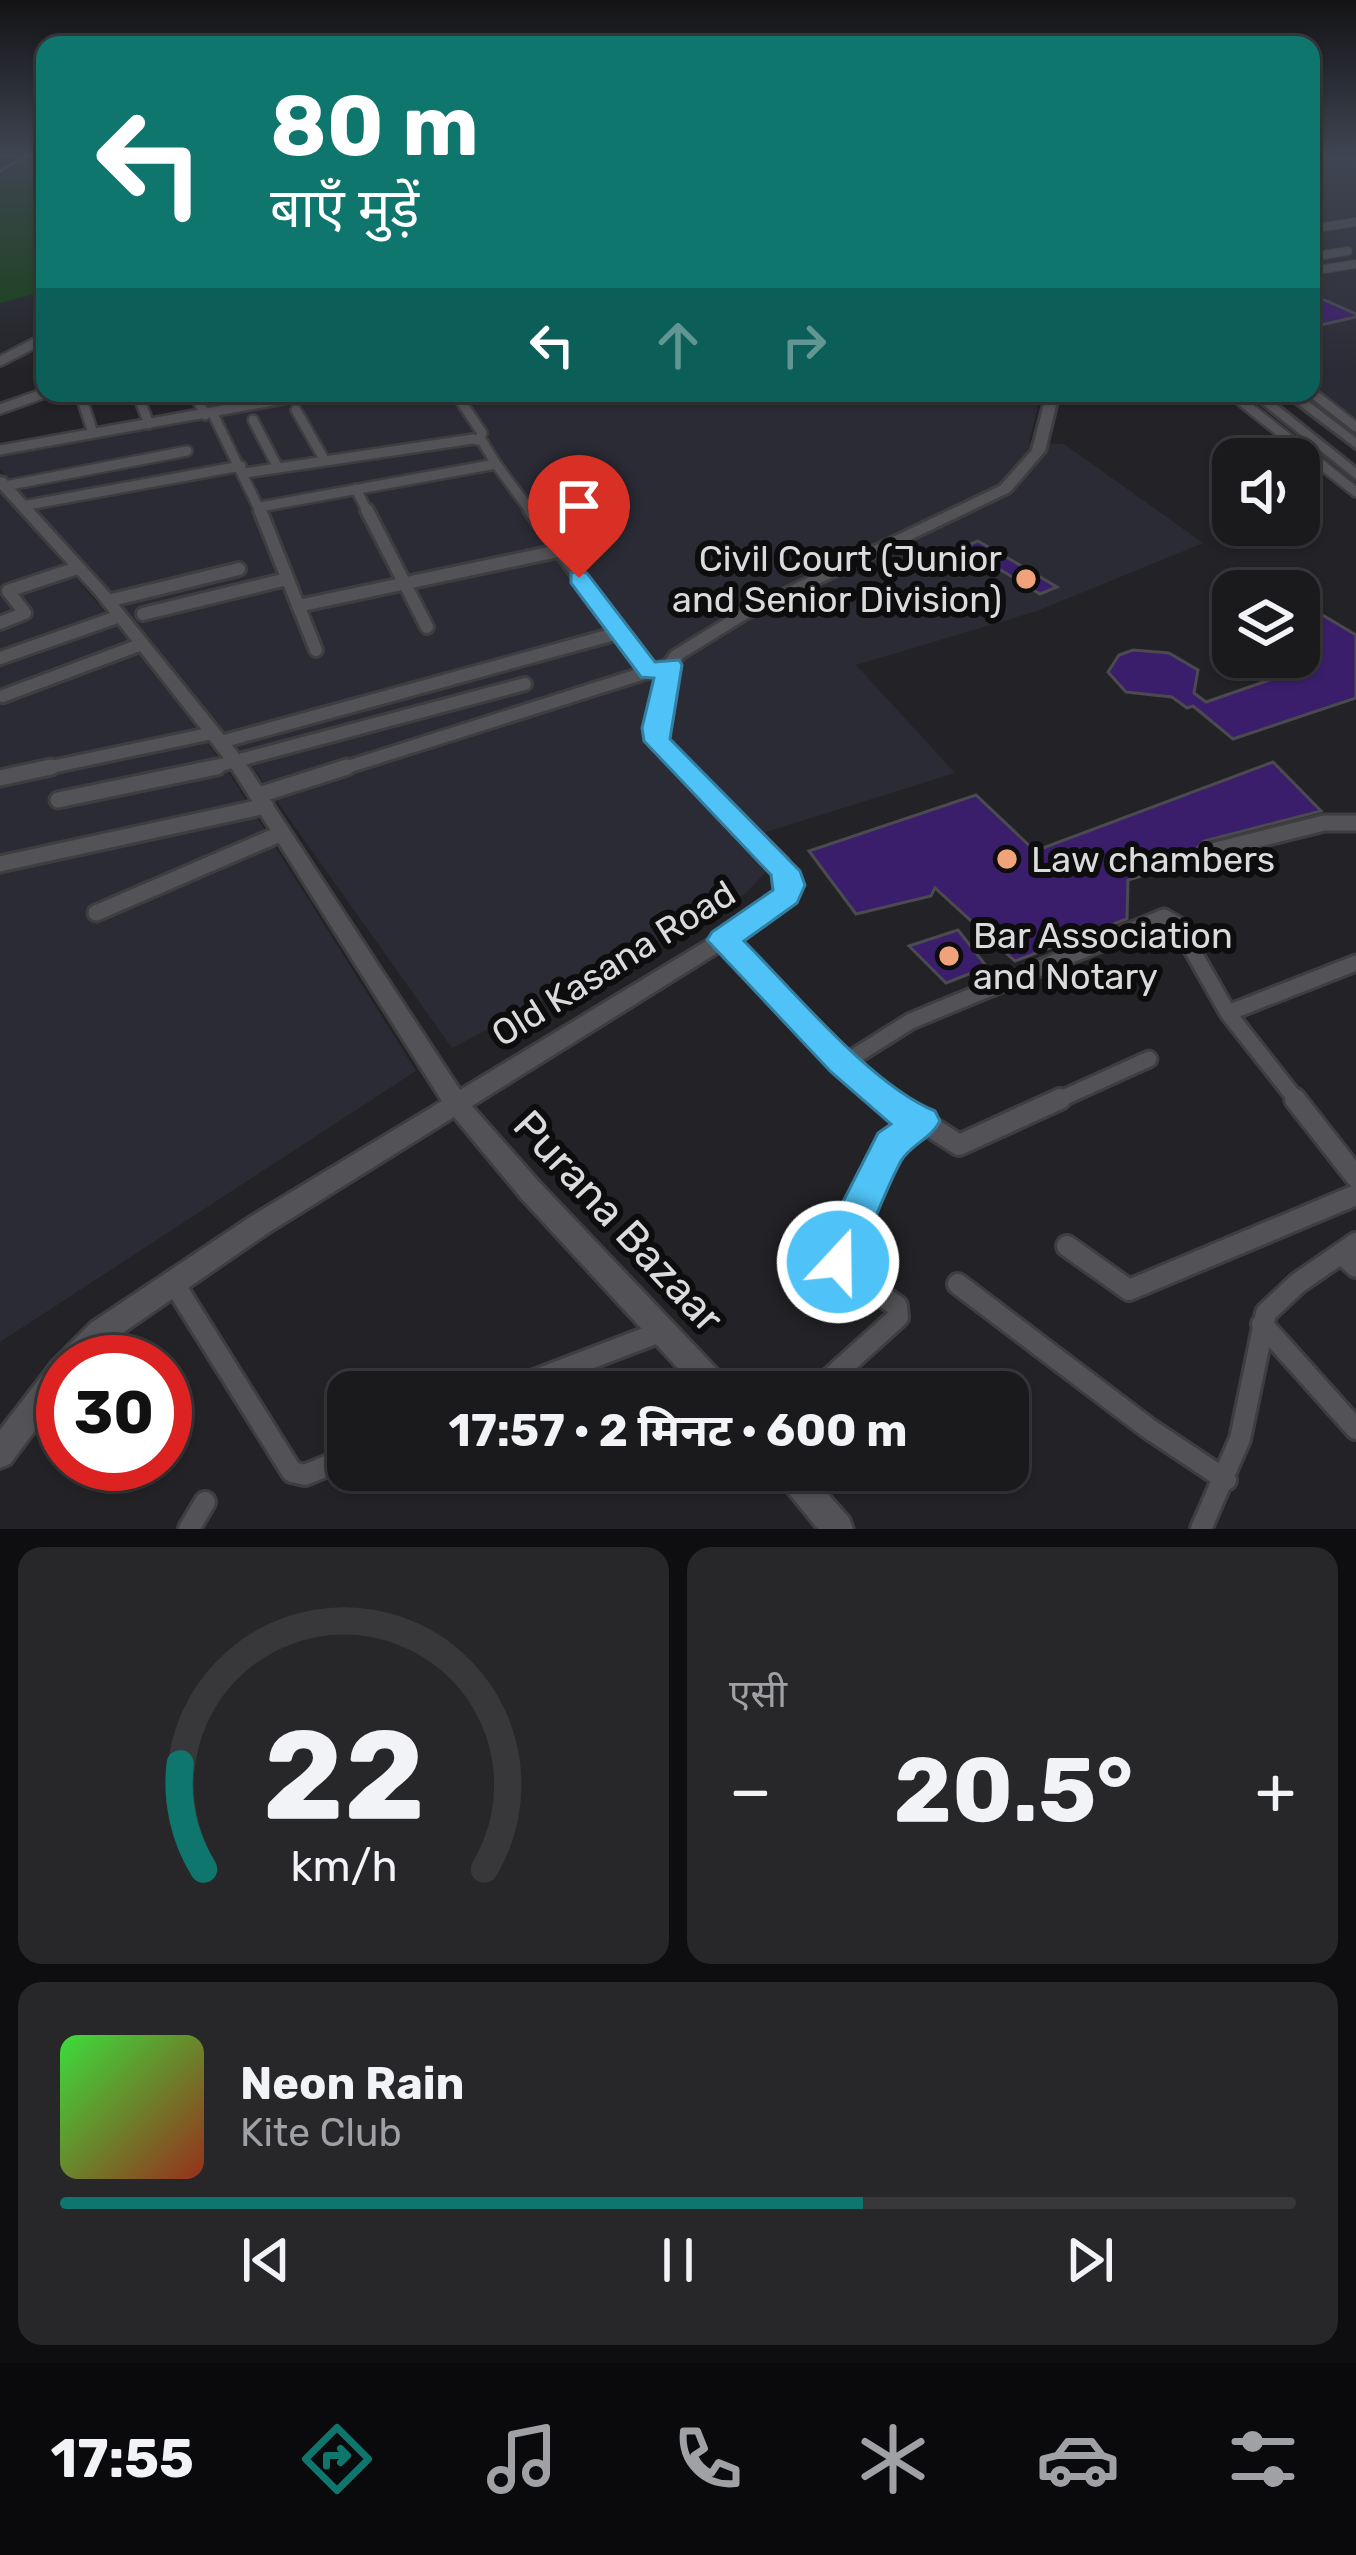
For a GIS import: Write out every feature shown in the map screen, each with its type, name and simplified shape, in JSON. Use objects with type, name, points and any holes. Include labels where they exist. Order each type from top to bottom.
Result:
[{"type":"street","points":[[1320,256],[1348,251]]},
{"type":"street","points":[[1320,270],[1356,264]]},
{"type":"street","points":[[0,361],[36,343]]},
{"type":"street","points":[[0,410],[36,396]]},
{"type":"street","points":[[1320,399],[1356,427]]},
{"type":"street","points":[[83,402],[93,433]]},
{"type":"street","points":[[140,402],[149,424]]},
{"type":"street","points":[[200,402],[243,470],[316,650]]},
{"type":"street","points":[[0,450],[209,415],[258,402]]},
{"type":"street","points":[[461,402],[482,433],[480,440],[558,551],[622,632],[660,668]]},
{"type":"street","points":[[0,864],[263,801],[660,668],[695,640],[742,615],[1005,489],[1038,451],[1051,402]]},
{"type":"street","points":[[1242,402],[1356,492]]},
{"type":"street","points":[[1255,412],[1256,402]]},
{"type":"street","points":[[1266,402],[1356,475]]},
{"type":"street","points":[[1301,402],[1356,444]]},
{"type":"street","points":[[296,410],[325,461]]},
{"type":"street","points":[[253,420],[278,468]]},
{"type":"street","points":[[23,506],[164,480],[480,440]]},
{"type":"street","points":[[2,484],[187,451]]},
{"type":"street","points":[[158,464],[164,480]]},
{"type":"street","points":[[260,507],[496,464]]},
{"type":"street","points":[[117,471],[120,488]]},
{"type":"street","name":"Purana Bazaar","points":[[2,484],[114,609],[237,763],[458,1106],[700,1371]]},
{"type":"street","points":[[356,489],[427,627]]},
{"type":"street","points":[[298,606],[558,551]]},
{"type":"street","points":[[0,623],[25,614],[2,587],[77,568]]},
{"type":"street","points":[[0,658],[114,609],[238,569]]},
{"type":"street","points":[[143,614],[287,579]]},
{"type":"street","points":[[0,778],[217,737],[622,632]]},
{"type":"street","points":[[3,696],[142,644]]},
{"type":"street","name":"Old Kasana Road","points":[[98,1335],[173,1282],[773,908],[790,885],[771,853],[657,741],[660,668]]},
{"type":"street","points":[[58,800],[237,763],[525,684]]},
{"type":"street","points":[[1208,852],[1324,824],[1356,824]]},
{"type":"street","points":[[96,913],[282,833]]},
{"type":"street","points":[[844,1063],[911,1021],[1164,917],[1178,925],[1228,1013],[1356,1177]]},
{"type":"street","points":[[723,940],[844,1063],[903,1113],[966,1145],[1028,1110],[1149,1059]]},
{"type":"street","points":[[1228,1013],[1356,963]]},
{"type":"street","points":[[838,1371],[898,1317],[897,1306],[842,1268],[838,1255],[891,1144],[922,1121]]},
{"type":"street","points":[[1067,1246],[1129,1290],[1356,1195]]},
{"type":"street","points":[[1201,1529],[1226,1480],[1243,1424],[1262,1324],[1273,1304],[1351,1254]]},
{"type":"street","points":[[173,1282],[292,1472],[305,1475],[327,1466]]},
{"type":"street","points":[[958,1284],[1148,1428],[1226,1480]]},
{"type":"street","points":[[1262,1324],[1356,1429]]},
{"type":"street","points":[[558,1371],[664,1330]]},
{"type":"street","points":[[0,1454],[36,1406]]},
{"type":"street","points":[[806,1491],[838,1529]]},
{"type":"street","points":[[189,1529],[206,1502]]},
{"type":"shaded area","points":[[1320,228],[1356,228],[1356,428],[1320,400]]},
{"type":"shaded area","points":[[290,402],[1039,402],[1029,443],[1064,444],[1203,543],[1037,611],[856,665],[955,773],[750,837],[771,866],[745,894],[452,1048],[239,748],[0,469],[0,454]]},
{"type":"shaded area","points":[[0,491],[132,643],[226,768],[416,1071],[0,1342]]},
{"type":"green space","points":[[0,228],[36,228],[36,293],[0,303]]},
{"type":"building","points":[[1320,298],[1356,314],[1356,317],[1321,325]]},
{"type":"building","points":[[978,541],[1057,587],[1040,594],[963,547]]},
{"type":"building","points":[[1320,614],[1356,635],[1356,698],[1233,739],[1193,706],[1187,708],[1172,697],[1126,692],[1108,672],[1119,655],[1133,650],[1169,653],[1198,670],[1194,693],[1206,702],[1275,678],[1320,678]]},
{"type":"building","name":"Law chambers","points":[[1273,762],[1321,811],[1204,841],[1197,848],[1198,859],[1128,880],[1127,919],[1015,961],[935,888],[931,896],[856,914],[809,851],[976,795],[1035,851]]},
{"type":"building","name":"Bar Association and Notary","points":[[958,930],[987,967],[946,983],[909,946]]},
{"type":"place","name":"Civil Court (Junior and Senior Division)","points":[[1026,579]]},
{"type":"place","name":"Law chambers","points":[[1007,859]]},
{"type":"place","name":"Bar Association and Notary","points":[[949,956]]},
{"type":"route","points":[[579,578],[650,672],[670,665],[655,728],[657,741],[785,871],[790,885],[786,896],[723,940],[844,1063],[903,1113],[922,1121],[891,1144],[846,1235],[838,1262]]}]
